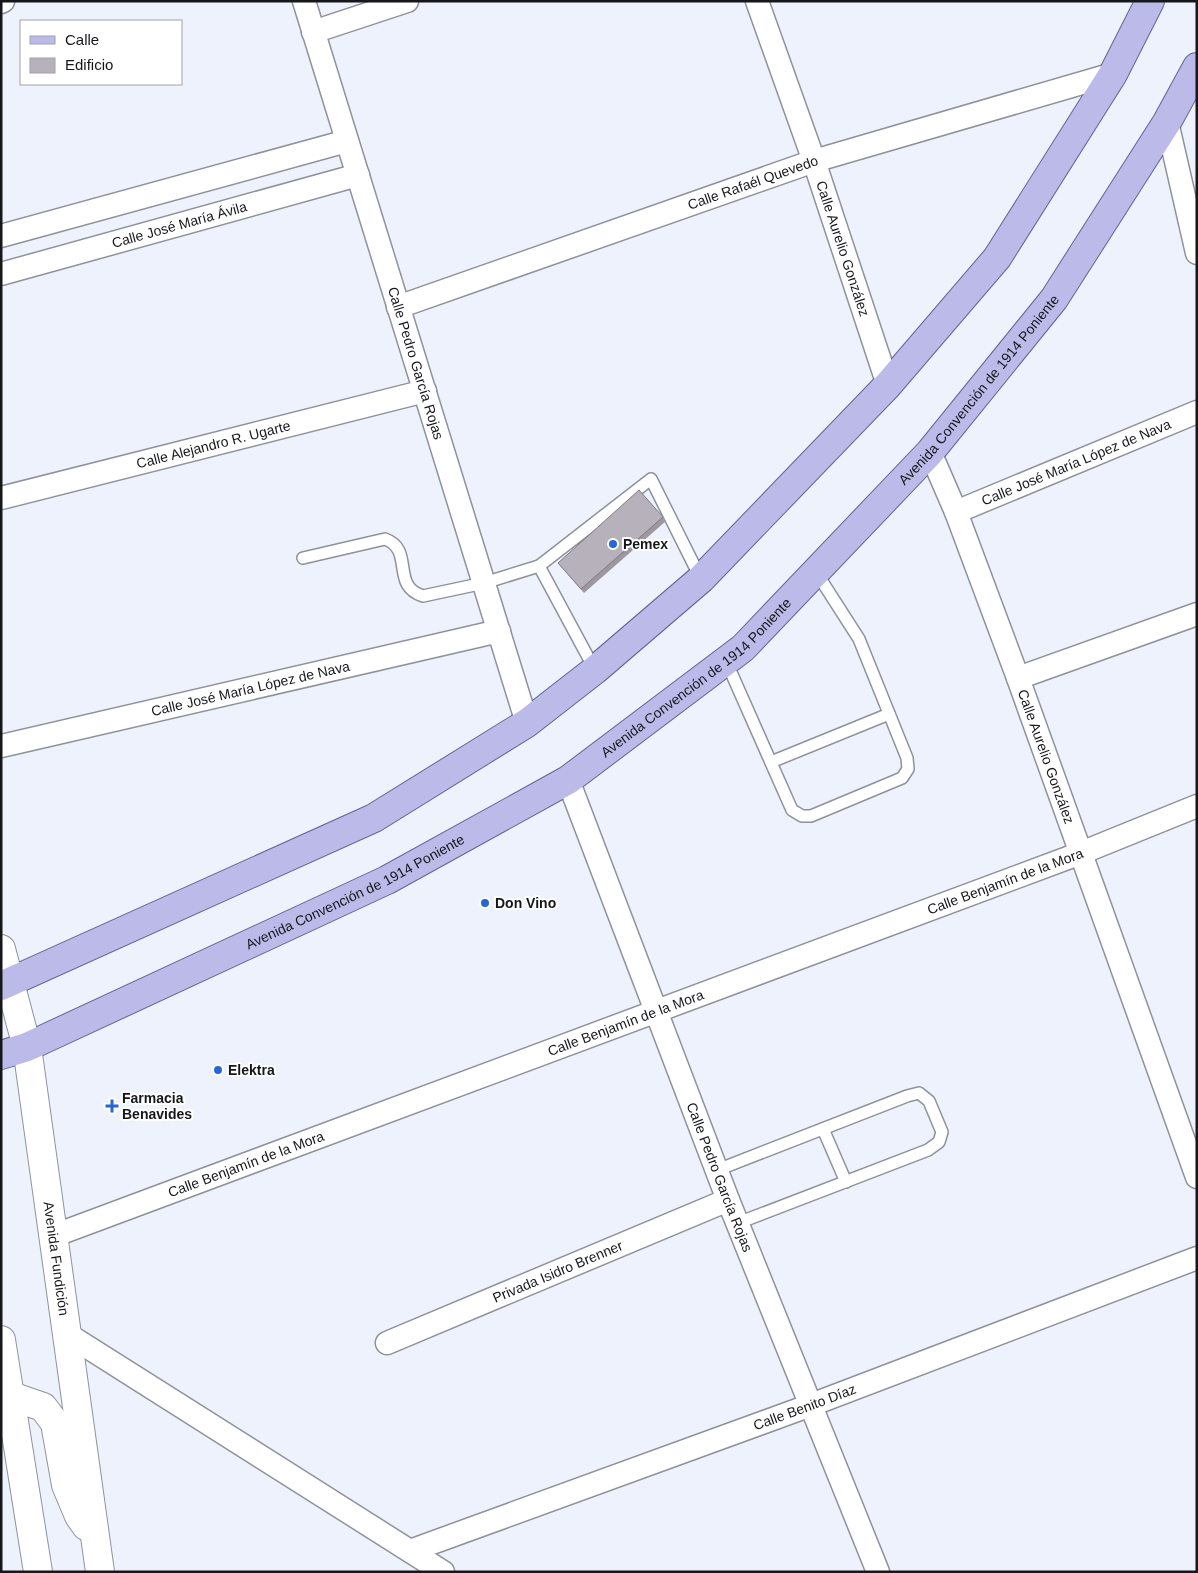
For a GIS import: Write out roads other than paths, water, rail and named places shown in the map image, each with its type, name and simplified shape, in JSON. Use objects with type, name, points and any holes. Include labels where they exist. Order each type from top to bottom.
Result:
[{"type":"main road","points":[[5,985],[374,818],[527,724],[596,670],[701,579],[888,385],[997,258],[1113,74],[1135,14],[1150,1]]},
{"type":"main road","name":"Avenida Convención de 1914 Poniente","points":[[1,1055],[27,1047],[387,880],[568,780],[743,648],[930,452],[1054,299],[1167,122],[1197,67]]},
{"type":"street","name":"Calle Pedro García Rojas","points":[[304,1],[527,724]]},
{"type":"street","points":[[314,32],[407,1]]},
{"type":"street","name":"Calle Aurelio González","points":[[757,1],[814,161],[888,385]]},
{"type":"street","name":"Calle Rafaél Quevedo","points":[[398,307],[814,161],[1113,74]]},
{"type":"street","points":[[1167,122],[1197,253]]},
{"type":"street","points":[[1,236],[347,142]]},
{"type":"street","name":"Calle José María Ávila","points":[[1,274],[358,176]]},
{"type":"street","name":"Calle Alejandro R. Ugarte","points":[[1,498],[425,392]]},
{"type":"street","name":"Calle José María López de Nava","points":[[956,512],[1197,412]]},
{"type":"street","name":"Calle Aurelio González","points":[[930,452],[956,512],[1018,678],[1197,1177]]},
{"type":"street","points":[[1018,678],[1197,614]]},
{"type":"street","name":"Calle José María López de Nava","points":[[1,746],[499,631]]},
{"type":"street","name":"Calle Pedro García Rojas","points":[[568,780],[728,1200],[878,1572]]},
{"type":"street","name":"Calle Benjamín de la Mora","points":[[53,1236],[1081,853],[1197,806]]},
{"type":"street","name":"Avenida Fundición","points":[[1,948],[5,985],[27,1047],[100,1572]]},
{"type":"street","name":"Privada Isidro Brenner","points":[[387,1343],[728,1200]]},
{"type":"street","name":"Calle Benito Díaz","points":[[410,1551],[811,1405],[1197,1258]]},
{"type":"street","points":[[67,1334],[443,1572]]},
{"type":"street","points":[[1,1340],[6,1396],[38,1572]]},
{"type":"street","points":[[6,1396],[43,1407],[55,1423],[66,1485],[79,1516],[95,1539]]},
{"type":"lane","points":[[303,558],[385,539],[394,542],[399,548],[407,586],[413,593],[422,596],[484,583],[539,566],[651,479],[701,579]]},
{"type":"lane","points":[[539,566],[596,670]]},
{"type":"lane","points":[[726,661],[792,810],[802,816],[811,816],[902,778],[908,769],[908,758],[859,639],[816,572]]},
{"type":"lane","points":[[771,762],[890,714]]},
{"type":"lane","points":[[717,1170],[919,1093],[929,1101],[942,1132],[939,1142],[928,1150],[738,1224]]},
{"type":"lane","points":[[823,1129],[846,1182]]},
{"type":"place","name":"Pemex","points":[[613,544]]},
{"type":"place","name":"Don Vino","points":[[485,903]]},
{"type":"place","name":"Elektra","points":[[218,1070]]},
{"type":"place","name":"Farmacia Benavides","points":[[112,1106]]}]
